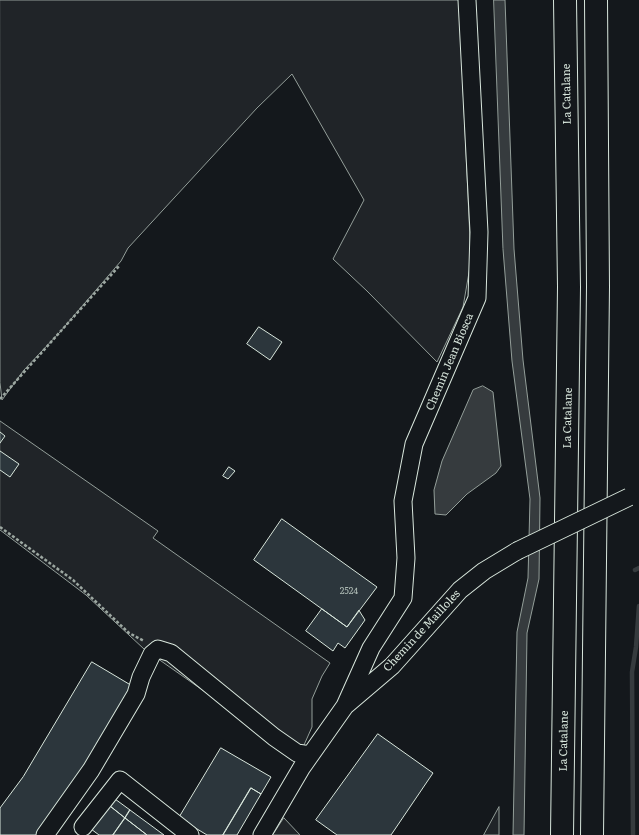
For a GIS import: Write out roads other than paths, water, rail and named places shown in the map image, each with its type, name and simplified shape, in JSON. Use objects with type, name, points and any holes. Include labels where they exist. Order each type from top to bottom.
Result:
[{"type":"highway","name":"La Catalane","points":[[562,835],[569,287],[565,0]]},
{"type":"highway","points":[[592,835],[598,286],[596,0]]},
{"type":"street","name":"Chemin Jean Biosca","points":[[345,706],[371,648],[403,598],[406,558],[403,501],[414,444],[477,298],[479,232],[468,0]]},
{"type":"street","name":"Chemin de Mailloles","points":[[262,835],[310,755],[345,706],[392,666],[460,590],[484,571],[517,551],[634,495]]},
{"type":"street","points":[[46,835],[91,770],[136,694],[141,677],[152,654],[158,649],[171,653],[274,738],[297,753],[310,755]]},
{"type":"street","points":[[83,827],[120,780],[190,835]]},
{"type":"waterway","points":[[635,570],[639,568]]},
{"type":"waterway","points":[[633,835],[632,672],[636,647],[639,606]]}]
